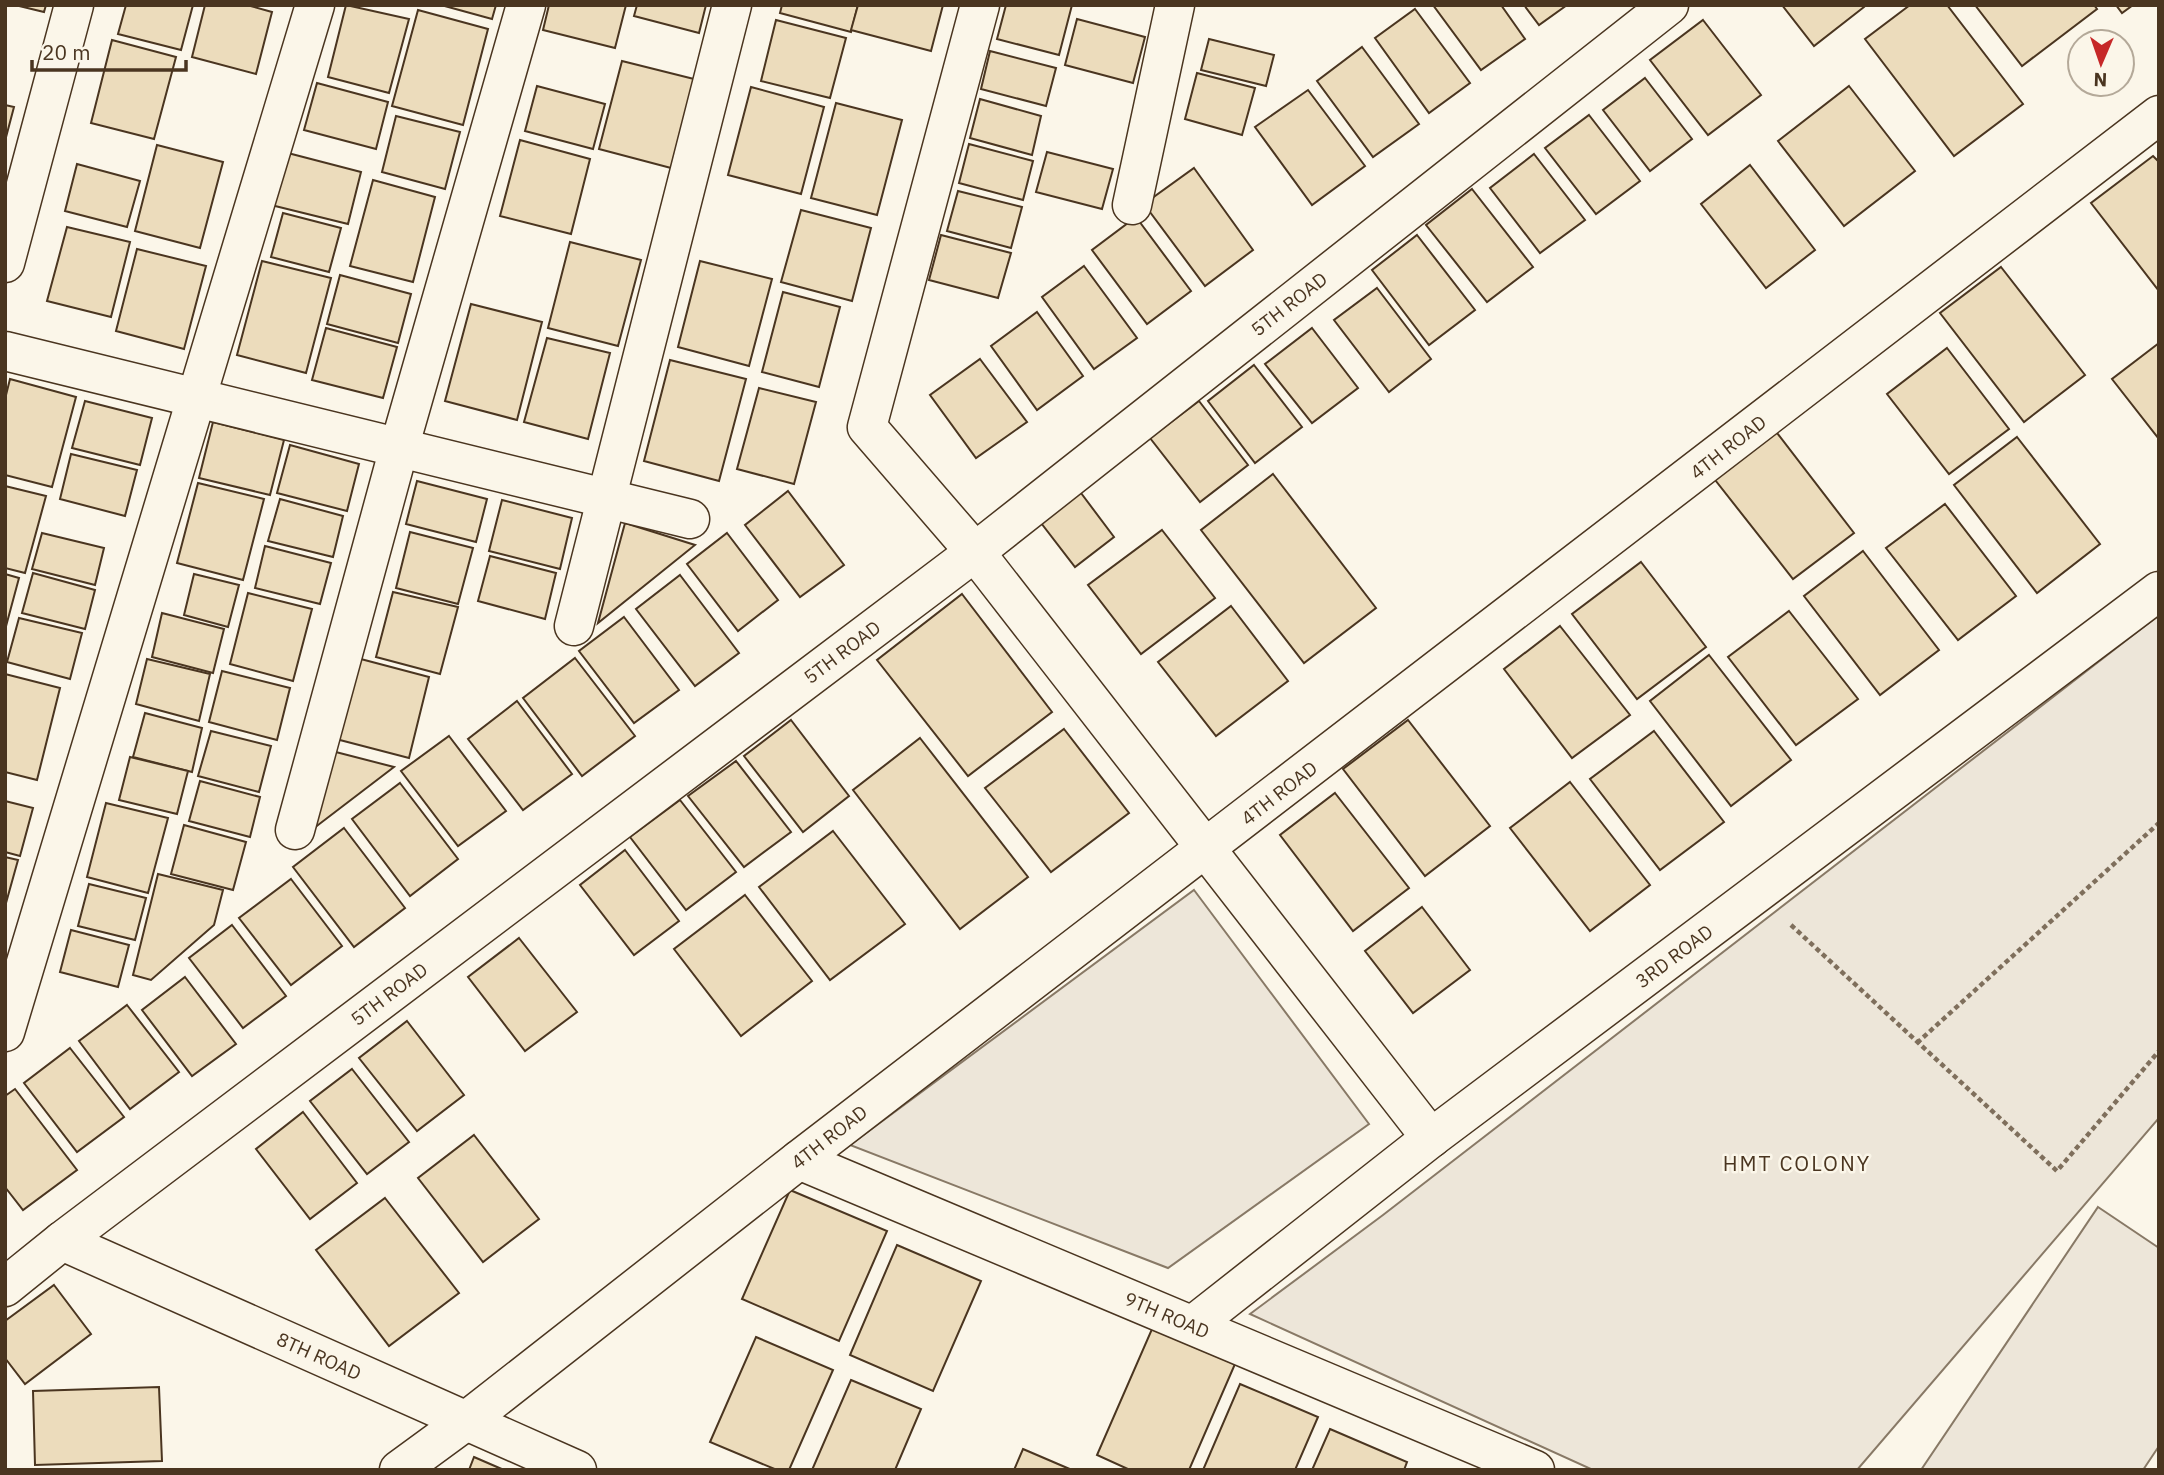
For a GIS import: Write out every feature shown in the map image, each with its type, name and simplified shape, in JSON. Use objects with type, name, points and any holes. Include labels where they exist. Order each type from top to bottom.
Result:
[{"type":"street","points":[[5,262],[74,5]]},
{"type":"street","points":[[5,1032],[315,5]]},
{"type":"street","points":[[295,830],[399,448],[526,5]]},
{"type":"street","points":[[574,626],[732,5]]},
{"type":"street","points":[[980,5],[867,427],[975,552],[1431,1138]]},
{"type":"street","points":[[1132,205],[1175,5]]},
{"type":"street","name":"5TH ROAD","points":[[5,1287],[62,1241],[975,552],[1669,5]]},
{"type":"street","name":"4TH ROAD","points":[[399,1470],[2159,116]]},
{"type":"street","points":[[5,351],[690,519]]},
{"type":"street","name":"3RD ROAD","points":[[1192,1325],[1431,1138],[2159,591]]},
{"type":"street","name":"9TH ROAD","points":[[799,1160],[1535,1470]]},
{"type":"street","name":"8TH ROAD","points":[[62,1241],[577,1470]]},
{"type":"path","points":[[1917,1043],[2159,822]]},
{"type":"path","points":[[1757,893],[2057,1171],[2159,1051]]},
{"type":"shaded area","points":[[2159,615],[2159,1118],[1857,1470],[1593,1470],[1250,1314],[1383,1215]]},
{"type":"shaded area","points":[[1194,890],[1369,1124],[1168,1268],[850,1145]]},
{"type":"shaded area","points":[[2098,1207],[2159,1248],[2159,1446],[2143,1470],[1921,1470]]},
{"type":"building","points":[[15,5],[46,5],[44,12]]},
{"type":"building","points":[[126,5],[193,5],[181,50],[118,34]]},
{"type":"building","points":[[205,5],[247,5],[272,12],[256,74],[192,57]]},
{"type":"building","points":[[346,5],[409,19],[389,93],[328,77]]},
{"type":"building","points":[[441,5],[496,5],[492,19]]},
{"type":"building","points":[[549,5],[626,5],[615,48],[543,30]]},
{"type":"building","points":[[637,5],[706,5],[699,33],[634,16]]},
{"type":"building","points":[[782,5],[858,5],[851,32],[780,13]]},
{"type":"building","points":[[858,5],[943,5],[931,51],[851,30]]},
{"type":"building","points":[[1006,5],[1072,5],[1059,55],[997,39]]},
{"type":"building","points":[[1433,5],[1501,5],[1525,39],[1481,70]]},
{"type":"building","points":[[1524,5],[1567,5],[1539,25]]},
{"type":"building","points":[[1782,5],[1863,5],[1864,7],[1814,46]]},
{"type":"building","points":[[1910,5],[1947,5],[2023,104],[1954,156],[1865,39]]},
{"type":"building","points":[[1975,5],[2094,5],[2097,9],[2072,28],[2066,28],[2066,33],[2022,66]]},
{"type":"building","points":[[2116,5],[2133,5],[2122,13]]},
{"type":"building","points":[[1415,9],[1470,83],[1429,113],[1375,38]]},
{"type":"building","points":[[418,10],[488,29],[463,125],[392,106]]},
{"type":"building","points":[[1077,19],[1145,37],[1133,83],[1065,65]]},
{"type":"building","points":[[776,20],[846,38],[830,98],[761,81]]},
{"type":"building","points":[[1703,20],[1761,95],[1708,135],[1650,60]]},
{"type":"building","points":[[1209,39],[1274,55],[1266,86],[1201,70]]},
{"type":"building","points":[[112,40],[176,57],[154,139],[91,123]]},
{"type":"building","points":[[1362,47],[1419,124],[1373,157],[1317,81]]},
{"type":"building","points":[[990,51],[1056,68],[1046,106],[981,89]]},
{"type":"building","points":[[622,61],[694,79],[671,168],[599,149]]},
{"type":"building","points":[[1197,73],[1255,88],[1242,135],[1185,119]]},
{"type":"building","points":[[1645,78],[1692,139],[1650,171],[1603,110]]},
{"type":"building","points":[[317,83],[388,102],[376,149],[304,130]]},
{"type":"building","points":[[537,86],[605,104],[593,149],[525,131]]},
{"type":"building","points":[[1849,86],[1915,171],[1844,226],[1778,141]]},
{"type":"building","points":[[751,87],[824,107],[801,194],[728,175]]},
{"type":"building","points":[[1308,90],[1365,166],[1312,205],[1255,127]]},
{"type":"building","points":[[980,99],[1041,116],[1032,155],[970,138]]},
{"type":"building","points":[[836,103],[902,120],[877,215],[811,198]]},
{"type":"building","points":[[5,105],[14,107],[5,141]]},
{"type":"building","points":[[1589,115],[1640,181],[1596,214],[1545,148]]},
{"type":"building","points":[[396,116],[460,132],[445,189],[382,172]]},
{"type":"building","points":[[520,140],[590,159],[571,234],[500,216]]},
{"type":"building","points":[[969,144],[1033,161],[1023,200],[959,183]]},
{"type":"building","points":[[157,145],[223,162],[200,248],[135,231]]},
{"type":"building","points":[[284,152],[361,172],[348,224],[271,205]]},
{"type":"building","points":[[1047,152],[1113,169],[1102,209],[1036,192]]},
{"type":"building","points":[[1534,154],[1585,220],[1540,253],[1490,188]]},
{"type":"building","points":[[2153,156],[2159,162],[2159,291],[2091,203]]},
{"type":"building","points":[[77,164],[140,181],[127,227],[65,211]]},
{"type":"building","points":[[1750,165],[1815,250],[1766,288],[1701,204]]},
{"type":"building","points":[[1194,168],[1253,250],[1205,286],[1144,204]]},
{"type":"building","points":[[373,180],[435,197],[413,282],[350,266]]},
{"type":"building","points":[[1472,189],[1533,267],[1487,302],[1426,225]]},
{"type":"building","points":[[958,191],[1022,207],[1011,248],[947,231]]},
{"type":"building","points":[[801,210],[871,228],[852,301],[781,282]]},
{"type":"building","points":[[283,213],[341,228],[329,272],[271,257]]},
{"type":"building","points":[[1136,217],[1191,291],[1147,324],[1092,250]]},
{"type":"building","points":[[67,227],[130,242],[111,317],[47,301]]},
{"type":"building","points":[[941,235],[1011,253],[998,298],[929,280]]},
{"type":"building","points":[[1417,235],[1475,310],[1429,345],[1372,270]]},
{"type":"building","points":[[570,242],[641,260],[618,346],[548,328]]},
{"type":"building","points":[[137,249],[206,266],[184,349],[116,331]]},
{"type":"building","points":[[262,261],[331,278],[306,373],[237,355]]},
{"type":"building","points":[[700,261],[772,279],[749,366],[678,347]]},
{"type":"building","points":[[1084,266],[1137,338],[1094,369],[1042,297]]},
{"type":"building","points":[[2001,267],[2085,375],[2024,422],[1940,313]]},
{"type":"building","points":[[340,275],[411,294],[398,343],[327,324]]},
{"type":"building","points":[[1377,288],[1431,359],[1389,392],[1334,320]]},
{"type":"building","points":[[783,292],[840,307],[819,387],[762,372]]},
{"type":"building","points":[[471,304],[542,322],[517,420],[445,401]]},
{"type":"building","points":[[1037,312],[1083,376],[1037,410],[991,346]]},
{"type":"building","points":[[326,328],[397,347],[383,398],[312,380]]},
{"type":"building","points":[[1312,328],[1358,388],[1312,423],[1265,364]]},
{"type":"building","points":[[547,338],[610,353],[588,439],[524,422]]},
{"type":"building","points":[[2159,343],[2159,439],[2112,379]]},
{"type":"building","points":[[1947,348],[2009,429],[1949,474],[1887,394]]},
{"type":"building","points":[[980,359],[1027,422],[976,458],[930,395]]},
{"type":"building","points":[[670,360],[746,379],[719,481],[644,461]]},
{"type":"building","points":[[1254,365],[1302,427],[1255,463],[1208,401]]},
{"type":"building","points":[[10,379],[76,397],[52,487],[5,475],[5,399]]},
{"type":"building","points":[[759,388],[816,402],[794,484],[737,469]]},
{"type":"building","points":[[85,401],[152,418],[140,465],[72,448]]},
{"type":"building","points":[[1199,401],[1248,465],[1200,502],[1150,438]]},
{"type":"building","points":[[213,422],[284,440],[270,495],[199,478]]},
{"type":"building","points":[[1774,429],[1854,533],[1793,579],[1712,476]]},
{"type":"building","points":[[2017,437],[2100,544],[2037,593],[1954,485]]},
{"type":"building","points":[[290,445],[359,464],[347,511],[277,493]]},
{"type":"building","points":[[71,454],[137,470],[125,516],[60,499]]},
{"type":"building","points":[[1273,474],[1376,608],[1304,663],[1201,530]]},
{"type":"building","points":[[417,481],[487,499],[476,542],[406,524]]},
{"type":"building","points":[[198,483],[264,499],[243,580],[177,563]]},
{"type":"building","points":[[5,486],[46,496],[25,573],[5,568]]},
{"type":"building","points":[[1078,489],[1114,537],[1075,567],[1038,519]]},
{"type":"building","points":[[788,491],[844,565],[800,597],[745,525]]},
{"type":"building","points":[[280,499],[343,516],[333,557],[268,541]]},
{"type":"building","points":[[502,500],[572,518],[560,569],[489,551]]},
{"type":"building","points":[[1945,504],[2016,596],[1958,640],[1886,548]]},
{"type":"building","points":[[625,523],[695,545],[598,623]]},
{"type":"building","points":[[1162,530],[1215,598],[1141,654],[1088,585]]},
{"type":"building","points":[[410,532],[473,548],[458,604],[396,588]]},
{"type":"building","points":[[42,533],[104,548],[95,585],[32,569]]},
{"type":"building","points":[[727,533],[778,600],[738,631],[687,564]]},
{"type":"building","points":[[265,546],[331,563],[320,604],[255,588]]},
{"type":"building","points":[[1863,551],[1939,650],[1880,695],[1804,596]]},
{"type":"building","points":[[490,556],[556,573],[545,619],[478,601]]},
{"type":"building","points":[[1641,562],[1706,647],[1637,699],[1572,614]]},
{"type":"building","points":[[33,573],[95,590],[85,629],[22,613]]},
{"type":"building","points":[[5,574],[19,578],[5,630]]},
{"type":"building","points":[[194,574],[239,585],[228,627],[184,615]]},
{"type":"building","points":[[680,575],[739,653],[695,686],[636,609]]},
{"type":"building","points":[[393,592],[458,607],[440,674],[376,657]]},
{"type":"building","points":[[248,593],[312,609],[293,681],[230,664]]},
{"type":"building","points":[[962,594],[1052,712],[968,776],[877,660]]},
{"type":"building","points":[[1231,606],[1288,681],[1216,736],[1158,662]]},
{"type":"building","points":[[1789,611],[1858,699],[1796,745],[1728,657]]},
{"type":"building","points":[[162,613],[224,629],[213,673],[152,657]]},
{"type":"building","points":[[624,617],[679,690],[634,723],[579,651]]},
{"type":"building","points":[[19,618],[82,633],[70,679],[7,662]]},
{"type":"building","points":[[1560,626],[1630,715],[1572,758],[1504,669]]},
{"type":"building","points":[[1709,655],[1791,760],[1731,806],[1650,701]]},
{"type":"building","points":[[357,658],[429,677],[409,758],[336,739]]},
{"type":"building","points":[[575,658],[635,736],[582,776],[523,698]]},
{"type":"building","points":[[147,659],[210,674],[199,721],[136,704]]},
{"type":"building","points":[[222,671],[290,688],[277,740],[209,722]]},
{"type":"building","points":[[5,674],[60,688],[37,780],[5,772]]},
{"type":"building","points":[[517,701],[572,774],[523,810],[468,739]]},
{"type":"building","points":[[145,713],[202,728],[192,772],[133,757]]},
{"type":"building","points":[[791,720],[849,796],[803,832],[744,756]]},
{"type":"building","points":[[1408,720],[1490,826],[1425,876],[1343,769]]},
{"type":"building","points":[[1064,729],[1129,813],[1051,872],[985,788]]},
{"type":"building","points":[[211,731],[271,746],[259,792],[198,776]]},
{"type":"building","points":[[1654,731],[1724,822],[1660,870],[1590,779]]},
{"type":"building","points":[[449,736],[506,811],[458,846],[401,771]]},
{"type":"building","points":[[920,738],[1028,877],[960,929],[853,790]]},
{"type":"building","points":[[328,750],[394,767],[305,835]]},
{"type":"building","points":[[130,757],[188,771],[177,814],[119,800]]},
{"type":"building","points":[[736,761],[791,832],[744,867],[688,796]]},
{"type":"building","points":[[200,781],[260,797],[250,837],[189,821]]},
{"type":"building","points":[[1570,782],[1650,885],[1590,931],[1510,828]]},
{"type":"building","points":[[400,783],[458,859],[410,896],[352,819]]},
{"type":"building","points":[[1335,793],[1409,888],[1353,931],[1280,835]]},
{"type":"building","points":[[680,800],[736,872],[686,910],[630,837]]},
{"type":"building","points":[[5,801],[33,808],[20,856],[5,852]]},
{"type":"building","points":[[106,803],[168,818],[148,893],[87,877]]},
{"type":"building","points":[[184,825],[246,842],[233,890],[171,874]]},
{"type":"building","points":[[344,828],[405,908],[354,947],[293,867]]},
{"type":"building","points":[[833,831],[905,924],[830,980],[759,887]]},
{"type":"building","points":[[625,850],[679,921],[634,955],[580,885]]},
{"type":"building","points":[[5,857],[18,860],[6,903],[5,903]]},
{"type":"building","points":[[158,874],[223,890],[214,925],[151,980],[133,975]]},
{"type":"building","points":[[291,879],[342,946],[291,985],[239,918]]},
{"type":"building","points":[[89,884],[146,898],[135,940],[78,926]]},
{"type":"building","points":[[745,895],[812,981],[741,1036],[674,949]]},
{"type":"building","points":[[1422,907],[1470,970],[1413,1013],[1365,951]]},
{"type":"building","points":[[232,925],[286,996],[243,1028],[189,958]]},
{"type":"building","points":[[71,930],[129,945],[118,987],[60,972]]},
{"type":"building","points":[[519,938],[577,1012],[525,1051],[468,977]]},
{"type":"building","points":[[185,977],[236,1044],[192,1076],[142,1010]]},
{"type":"building","points":[[127,1005],[179,1072],[130,1109],[79,1041]]},
{"type":"building","points":[[407,1021],[464,1095],[417,1131],[359,1058]]},
{"type":"building","points":[[70,1048],[124,1117],[77,1152],[24,1083]]},
{"type":"building","points":[[352,1069],[409,1142],[367,1174],[310,1101]]},
{"type":"building","points":[[15,1089],[77,1170],[23,1210],[5,1187],[5,1096]]},
{"type":"building","points":[[303,1112],[357,1183],[310,1219],[256,1149]]},
{"type":"building","points":[[474,1135],[539,1219],[483,1262],[418,1178]]},
{"type":"building","points":[[790,1190],[887,1231],[839,1341],[742,1299]]},
{"type":"building","points":[[385,1198],[459,1293],[389,1346],[316,1250]]},
{"type":"building","points":[[897,1245],[981,1281],[933,1391],[850,1355]]},
{"type":"building","points":[[54,1285],[91,1334],[25,1384],[5,1358],[5,1321]]},
{"type":"building","points":[[1152,1329],[1235,1364],[1189,1470],[1130,1470],[1097,1455]]},
{"type":"building","points":[[756,1337],[833,1370],[789,1470],[777,1470],[710,1442]]},
{"type":"building","points":[[851,1380],[921,1409],[895,1470],[812,1470]]},
{"type":"building","points":[[1240,1384],[1318,1417],[1295,1470],[1203,1470]]},
{"type":"building","points":[[159,1387],[162,1461],[35,1465],[33,1391]]},
{"type":"building","points":[[1330,1429],[1407,1462],[1404,1470],[1312,1470]]},
{"type":"building","points":[[1023,1449],[1072,1470],[1014,1470]]},
{"type":"building","points":[[474,1457],[504,1470],[469,1470]]},
{"type":"district","name":"HMT COLONY","points":[[1797,1164]]}]
